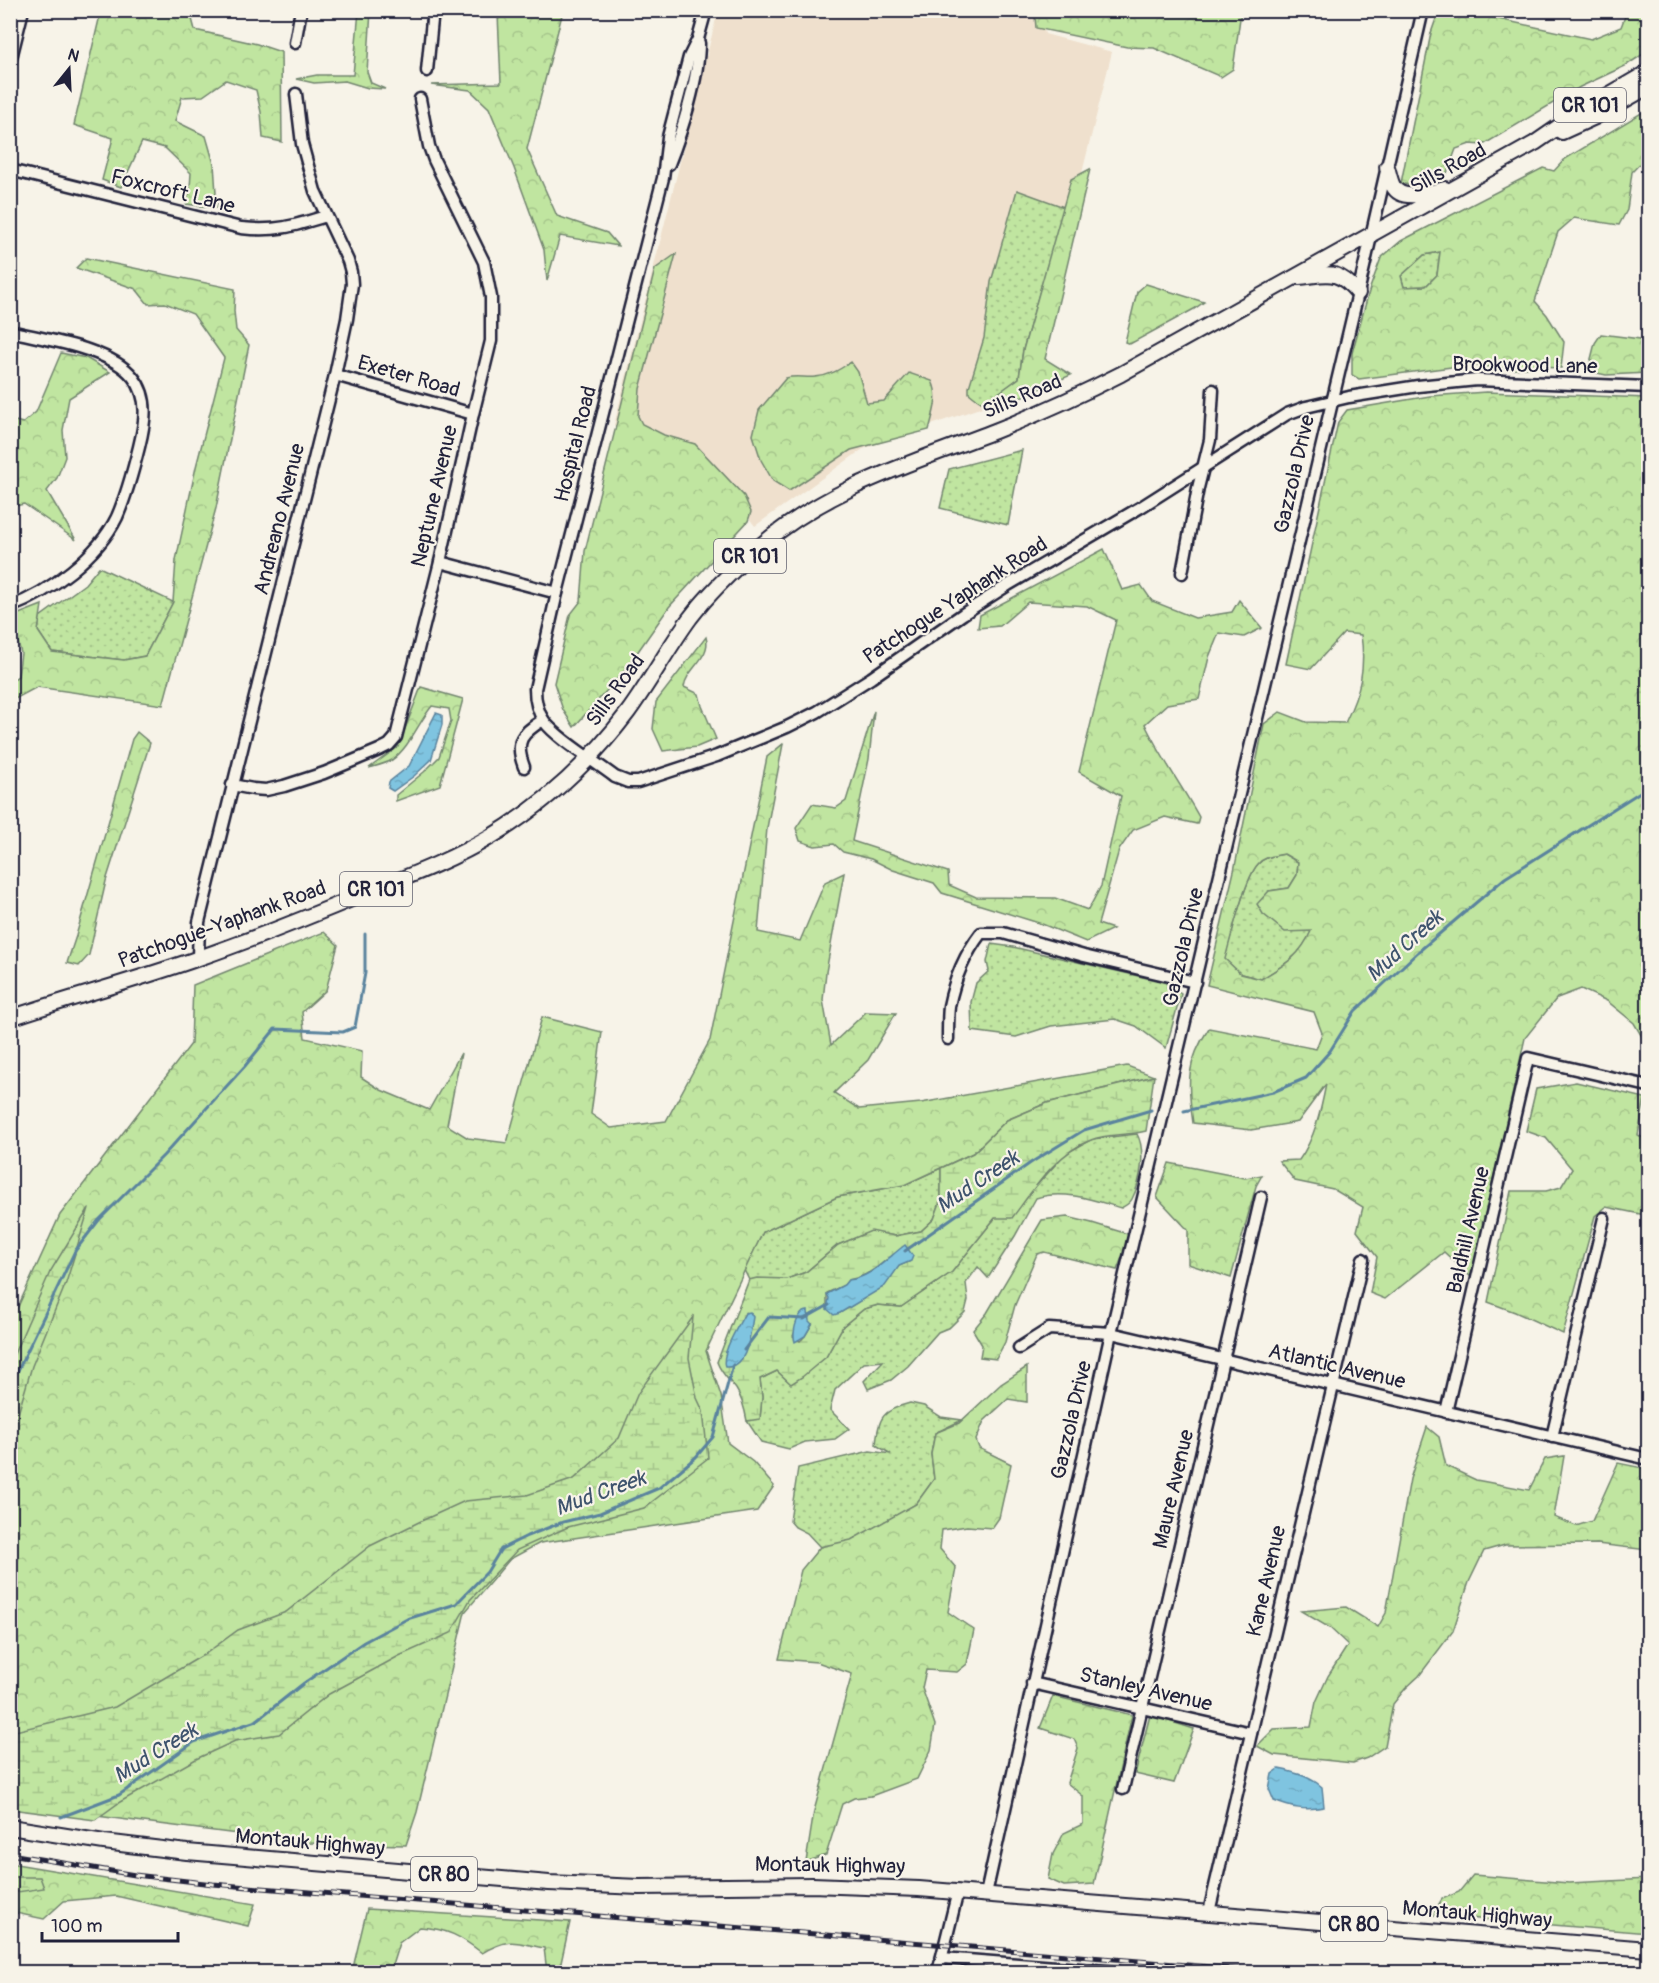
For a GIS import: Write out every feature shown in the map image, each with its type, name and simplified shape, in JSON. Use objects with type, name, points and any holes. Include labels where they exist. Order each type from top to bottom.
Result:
[{"type":"main road","name":"Sills Road","points":[[589,757],[631,708],[669,649],[703,603],[749,556],[785,526],[827,500],[873,476],[1002,429],[1081,394],[1535,143],[1586,108],[1648,72]]},
{"type":"main road","name":"Sills Road","points":[[1535,143],[1595,117],[1648,87]]},
{"type":"main road","points":[[1387,167],[1393,185],[1404,194],[1415,195],[1456,187]]},
{"type":"main road","points":[[1294,277],[1338,275],[1348,281],[1358,293]]},
{"type":"main road","name":"Patchogue-Yaphank Road","points":[[10,1018],[198,959],[321,912],[459,854],[490,837],[542,801],[589,757]]},
{"type":"main road","name":"Montauk Highway","points":[[10,1827],[177,1851],[549,1883],[639,1887],[734,1884],[845,1885],[986,1894],[1648,1949]]},
{"type":"street","points":[[10,62],[24,10]]},
{"type":"street","points":[[295,43],[301,10]]},
{"type":"street","points":[[427,71],[433,10]]},
{"type":"street","name":"Hospital Road","points":[[543,720],[537,706],[535,689],[557,593],[663,178],[668,137],[689,57],[698,39],[706,10]]},
{"type":"street","name":"Gazzola Drive","points":[[986,1894],[1111,1333],[1423,10]]},
{"type":"street","name":"Andreano Avenue","points":[[198,959],[199,922],[335,375],[352,284],[348,261],[315,191],[302,144],[297,94]]},
{"type":"street","name":"Neptune Avenue","points":[[232,785],[266,790],[284,786],[324,773],[389,745],[396,736],[440,562],[491,341],[491,297],[484,262],[434,160],[420,99]]},
{"type":"street","name":"Foxcroft Lane","points":[[10,170],[241,228],[264,231],[296,226],[326,216]]},
{"type":"street","points":[[10,331],[103,355],[123,367],[140,388],[146,419],[126,492],[108,533],[63,579],[10,607]]},
{"type":"street","name":"Exeter Road","points":[[335,375],[473,414]]},
{"type":"street","name":"Brookwood Lane","points":[[1331,402],[1418,386],[1477,380],[1648,387]]},
{"type":"street","points":[[1182,573],[1198,488],[1210,440],[1213,390]]},
{"type":"street","name":"Patchogue Yaphank Road","points":[[589,757],[620,780],[638,782],[736,750],[787,727],[817,712],[1008,585],[1141,507],[1287,414],[1305,407],[1331,402]]},
{"type":"street","points":[[440,562],[557,593]]},
{"type":"street","points":[[524,767],[520,753],[522,736],[543,720],[551,729],[589,757]]},
{"type":"street","points":[[948,1039],[949,1007],[955,986],[969,949],[981,933],[1003,933],[1084,956],[1195,982]]},
{"type":"street","name":"Baldhill Avenue","points":[[1446,1412],[1528,1058],[1648,1086]]},
{"type":"street","name":"Maure Avenue","points":[[1123,1789],[1261,1197]]},
{"type":"street","points":[[1552,1437],[1604,1218]]},
{"type":"street","name":"Kane Avenue","points":[[1209,1912],[1363,1259]]},
{"type":"street","name":"Atlantic Avenue","points":[[1019,1348],[1048,1329],[1111,1333],[1648,1459]]},
{"type":"street","name":"Stanley Avenue","points":[[1032,1683],[1143,1707],[1251,1734]]},
{"type":"street","points":[[938,1972],[958,1892]]},
{"type":"street","points":[[942,1958],[1119,1972]]},
{"type":"shaded area","points":[[718,11],[1043,11],[1041,18],[1045,34],[1112,52],[1028,391],[863,449],[755,526],[701,455],[694,450],[614,425]]},
{"type":"green space","points":[[101,11],[190,11],[195,30],[257,44],[281,52],[282,142],[263,138],[256,90],[226,80],[203,96],[182,97],[175,121],[206,136],[214,164],[217,208],[186,204],[191,173],[165,148],[142,142],[121,187],[102,180],[113,138],[74,125]]},
{"type":"green space","points":[[359,11],[371,11],[367,72],[371,83],[385,89],[368,88],[345,81],[314,83],[296,79],[317,75],[353,75]]},
{"type":"green space","points":[[501,11],[563,11],[527,149],[557,216],[607,233],[618,246],[560,236],[547,281],[544,250],[489,108],[470,90],[431,85],[501,83],[498,14]]},
{"type":"green space","points":[[1036,11],[1241,11],[1233,69],[1221,77],[1154,48],[1127,47],[1036,28]]},
{"type":"green space","points":[[1627,11],[1648,11],[1648,51],[1625,66],[1580,87],[1483,145],[1470,144],[1456,149],[1447,173],[1422,189],[1401,183],[1431,33],[1437,16],[1457,12],[1475,14],[1591,39],[1621,27]]},
{"type":"green space","points":[[1648,109],[1648,155],[1632,172],[1627,210],[1619,225],[1574,218],[1558,232],[1535,301],[1564,342],[1561,368],[1514,369],[1467,365],[1359,379],[1352,375],[1352,353],[1381,258],[1401,241],[1543,168],[1554,171],[1565,159]],"holes":[[[1440,252],[1437,275],[1426,286],[1404,287],[1401,276],[1424,255]]]},
{"type":"green space","points":[[1090,169],[1045,359],[1071,375],[1002,405],[997,394],[1019,378],[1023,350],[1071,179]]},
{"type":"green space","points":[[1017,190],[1064,207],[1023,350],[1019,378],[998,394],[1002,405],[984,404],[969,393],[969,387],[984,338],[991,282]]},
{"type":"green space","points":[[1440,252],[1437,275],[1426,286],[1404,287],[1401,276],[1424,255]]},
{"type":"green space","points":[[676,254],[640,389],[638,416],[642,424],[664,435],[695,444],[744,496],[751,512],[748,521],[669,607],[625,670],[574,727],[563,710],[554,683],[570,615],[581,601],[585,551],[655,269]]},
{"type":"green space","points":[[86,258],[235,289],[236,330],[249,345],[216,508],[163,705],[37,687],[11,701],[11,681],[18,676],[21,653],[11,617],[42,605],[38,631],[52,652],[124,660],[145,656],[173,602],[176,560],[196,467],[224,358],[193,314],[165,303],[148,304],[136,289],[76,268]]},
{"type":"green space","points":[[1146,284],[1204,302],[1130,344],[1125,342],[1137,292]]},
{"type":"green space","points":[[1601,334],[1648,340],[1648,373],[1606,375],[1588,371],[1595,343]]},
{"type":"green space","points":[[61,353],[86,358],[110,372],[69,398],[63,430],[65,457],[57,478],[47,491],[76,540],[24,504],[11,507],[11,420],[23,423],[36,412]]},
{"type":"green space","points":[[851,362],[858,372],[867,403],[884,401],[909,373],[932,381],[936,399],[929,430],[851,450],[789,491],[773,481],[761,460],[753,435],[759,410],[786,378],[825,375]]},
{"type":"green space","points":[[1486,392],[1648,398],[1648,1047],[1634,1023],[1607,1001],[1581,989],[1557,998],[1525,1038],[1471,1277],[1444,1252],[1385,1299],[1370,1293],[1377,1257],[1357,1231],[1363,1207],[1333,1189],[1295,1181],[1279,1161],[1299,1160],[1305,1151],[1317,1124],[1326,1084],[1298,1122],[1251,1130],[1193,1123],[1189,1085],[1192,1063],[1201,1040],[1209,1028],[1316,1049],[1322,1033],[1314,1012],[1207,985],[1234,871],[1264,724],[1280,712],[1306,722],[1345,723],[1355,701],[1360,680],[1363,659],[1361,635],[1344,633],[1311,669],[1286,664],[1338,422],[1347,410],[1430,396]],"holes":[[[1284,854],[1298,862],[1297,875],[1289,888],[1269,891],[1257,904],[1263,914],[1285,932],[1311,931],[1307,940],[1290,960],[1261,979],[1241,974],[1225,959],[1239,909],[1253,871],[1261,861],[1273,856]]]},
{"type":"green space","points":[[1022,450],[1008,525],[940,508],[949,469]]},
{"type":"green space","points":[[1104,549],[1122,590],[1141,585],[1152,601],[1195,618],[1232,612],[1239,600],[1262,628],[1244,637],[1219,633],[1209,657],[1199,699],[1167,704],[1145,724],[1199,817],[1197,824],[1165,817],[1133,830],[1119,850],[1098,924],[1113,929],[1086,942],[1042,924],[942,893],[934,883],[893,870],[871,859],[843,852],[834,844],[815,846],[800,841],[796,828],[812,804],[836,808],[846,801],[874,711],[869,759],[852,841],[948,872],[949,885],[976,897],[1055,898],[1088,910],[1101,886],[1121,796],[1079,772],[1116,620],[1087,606],[1028,602],[1000,626],[978,628],[980,615]]},
{"type":"green space","points":[[99,567],[173,602],[145,656],[124,660],[52,652],[38,631],[40,617],[85,584]]},
{"type":"green space","points":[[706,637],[705,651],[689,674],[684,687],[699,694],[716,739],[697,747],[663,751],[653,729],[656,702]]},
{"type":"green space","points":[[421,687],[463,699],[440,785],[396,801],[396,795],[439,757],[451,721],[449,709],[432,706],[398,755],[392,760],[369,768],[398,747]]},
{"type":"green space","points":[[137,732],[150,743],[106,881],[89,955],[79,966],[67,963],[132,739]]},
{"type":"green space","points":[[783,744],[767,828],[758,932],[800,941],[825,882],[844,873],[823,1000],[831,1045],[866,1012],[896,1013],[868,1060],[834,1093],[859,1109],[921,1103],[1127,1066],[1154,1076],[1047,1103],[1007,1120],[973,1153],[904,1185],[837,1197],[763,1232],[706,1351],[721,1396],[728,1443],[753,1462],[774,1486],[757,1511],[540,1543],[510,1559],[465,1612],[417,1812],[406,1845],[308,1843],[11,1805],[11,1322],[60,1215],[191,1044],[193,985],[324,932],[338,945],[326,990],[302,1012],[305,1038],[362,1051],[361,1077],[381,1090],[429,1110],[461,1053],[447,1125],[468,1138],[507,1143],[542,1017],[602,1032],[591,1114],[611,1128],[666,1121],[710,1040],[767,757]]},
{"type":"green space","points":[[1284,854],[1298,862],[1297,875],[1289,888],[1269,891],[1312,930],[1297,954],[1261,979],[1241,974],[1224,959],[1243,894],[1253,871],[1261,861]]},
{"type":"green space","points":[[991,944],[1164,982],[1181,994],[1166,1048],[1136,1026],[1115,1019],[1051,1026],[1016,1037],[972,1031],[971,1002],[976,983],[989,971],[987,962]]},
{"type":"green space","points":[[1154,1076],[1146,1131],[1097,1138],[1078,1146],[1056,1163],[1012,1218],[995,1218],[952,1272],[901,1307],[878,1305],[864,1309],[843,1326],[826,1357],[791,1384],[777,1371],[760,1379],[762,1397],[760,1419],[747,1421],[736,1389],[717,1362],[749,1280],[787,1279],[806,1272],[838,1245],[871,1231],[895,1236],[921,1231],[934,1219],[941,1200],[941,1168],[973,1153],[1007,1120],[1047,1103]],"holes":[[[886,1260],[911,1261],[899,1266],[884,1286],[840,1313],[827,1309],[827,1293],[844,1285],[848,1280],[868,1273]],[[745,1313],[750,1331],[749,1339],[726,1353]],[[812,1324],[800,1341],[793,1336],[796,1329]]]},
{"type":"green space","points":[[1576,1082],[1645,1098],[1638,1135],[1648,1141],[1648,1222],[1645,1215],[1606,1207],[1595,1216],[1563,1334],[1488,1302],[1511,1191],[1546,1191],[1561,1187],[1572,1169],[1546,1138],[1526,1131],[1536,1089]]},
{"type":"green space","points":[[1137,1134],[1142,1157],[1140,1175],[1129,1203],[1121,1208],[1068,1195],[1036,1198],[988,1278],[978,1267],[966,1283],[968,1300],[965,1312],[950,1327],[938,1332],[908,1366],[891,1380],[868,1389],[864,1381],[883,1361],[864,1363],[835,1390],[830,1410],[849,1429],[835,1439],[805,1442],[789,1449],[761,1442],[747,1421],[760,1418],[762,1397],[760,1379],[777,1371],[791,1383],[826,1357],[843,1326],[864,1309],[878,1305],[901,1307],[952,1272],[995,1218],[1038,1184],[1065,1154],[1092,1139]]},
{"type":"green space","points":[[1169,1163],[1245,1178],[1262,1175],[1256,1186],[1231,1278],[1188,1264],[1188,1230],[1157,1197]]},
{"type":"green space","points":[[941,1168],[941,1200],[934,1219],[921,1231],[895,1236],[871,1232],[838,1245],[806,1272],[787,1279],[749,1280],[744,1270],[763,1232],[837,1197],[904,1185]]},
{"type":"green space","points":[[89,1208],[66,1283],[32,1366],[11,1438],[11,1361],[50,1272]]},
{"type":"green space","points":[[1067,1217],[1131,1235],[1117,1270],[1044,1252],[1037,1254],[1015,1305],[1005,1342],[996,1359],[980,1357],[982,1345],[973,1330],[987,1313],[1042,1220]]},
{"type":"green space","points":[[693,1317],[689,1358],[697,1398],[703,1411],[708,1458],[644,1508],[568,1527],[517,1550],[470,1600],[451,1633],[399,1656],[329,1694],[279,1734],[235,1741],[196,1759],[120,1802],[95,1820],[11,1809],[11,1732],[115,1707],[205,1654],[238,1630],[286,1612],[370,1546],[465,1501],[527,1495],[574,1479],[619,1438],[638,1393]]},
{"type":"green space","points":[[1027,1367],[1027,1402],[1008,1399],[984,1421],[976,1440],[979,1448],[1011,1464],[999,1518],[992,1528],[967,1526],[942,1530],[940,1549],[956,1568],[948,1612],[974,1630],[967,1664],[957,1672],[926,1670],[922,1688],[935,1725],[931,1750],[917,1779],[871,1796],[854,1798],[842,1804],[826,1855],[806,1862],[814,1811],[852,1674],[817,1662],[779,1659],[801,1570],[820,1547],[851,1540],[916,1504],[934,1479],[931,1454],[935,1433],[959,1423],[1001,1384]]},
{"type":"green space","points":[[910,1403],[924,1406],[941,1417],[962,1420],[935,1433],[931,1454],[934,1479],[916,1504],[851,1541],[820,1547],[807,1533],[795,1527],[790,1521],[798,1468],[870,1451],[891,1454],[876,1445],[878,1428],[888,1412]]},
{"type":"green space","points":[[1427,1427],[1439,1437],[1446,1466],[1476,1480],[1529,1490],[1545,1459],[1564,1456],[1554,1517],[1576,1526],[1592,1521],[1618,1463],[1648,1469],[1648,1550],[1597,1544],[1505,1545],[1484,1551],[1469,1582],[1453,1631],[1419,1676],[1393,1704],[1385,1746],[1367,1758],[1353,1763],[1274,1755],[1257,1746],[1274,1729],[1311,1727],[1316,1702],[1328,1676],[1348,1645],[1330,1628],[1301,1611],[1346,1607],[1378,1627],[1386,1613],[1410,1479]]},
{"type":"green space","points":[[1053,1696],[1132,1715],[1094,1884],[1064,1886],[1048,1879],[1053,1854],[1064,1833],[1083,1824],[1083,1796],[1067,1783],[1078,1748],[1074,1739],[1040,1728]]},
{"type":"green space","points":[[1150,1715],[1194,1729],[1174,1783],[1135,1774]]},
{"type":"green space","points":[[10,1863],[255,1904],[248,1926],[116,1896],[64,1901],[44,1919],[11,1912]]},
{"type":"green space","points":[[1473,1875],[1569,1883],[1648,1879],[1648,1933],[1432,1915],[1442,1899],[1459,1892]]},
{"type":"green space","points":[[11,1877],[40,1877],[44,1888],[11,1893]]},
{"type":"green space","points":[[367,1909],[570,1922],[559,1972],[547,1972],[544,1948],[512,1942],[482,1953],[453,1934],[420,1927],[399,1943],[390,1972],[352,1972]]},
{"type":"water","points":[[436,713],[442,715],[442,725],[431,760],[393,791],[388,788],[389,782],[409,766]]},
{"type":"water","points":[[905,1245],[913,1256],[911,1261],[899,1266],[885,1286],[840,1313],[834,1315],[827,1309],[829,1298],[827,1294],[844,1285],[848,1280],[864,1276]]},
{"type":"water","points":[[808,1311],[809,1321],[812,1324],[805,1336],[795,1342],[794,1330],[797,1322],[803,1312]]},
{"type":"water","points":[[750,1312],[753,1317],[749,1341],[743,1357],[733,1366],[725,1367],[725,1355],[731,1340],[745,1313]]},
{"type":"water","points":[[1279,1769],[1302,1775],[1322,1787],[1324,1807],[1299,1808],[1274,1801],[1269,1789],[1272,1774]]},
{"type":"waterway","name":"Mud Creek","points":[[1184,1111],[1273,1092],[1306,1078],[1330,1051],[1355,1011],[1418,952],[1505,878],[1648,787]]},
{"type":"waterway","points":[[10,1387],[75,1251],[99,1220],[164,1155],[245,1066],[275,1029],[343,1032],[355,1027],[365,973],[365,934]]},
{"type":"waterway","name":"Mud Creek","points":[[905,1251],[1032,1162],[1084,1130],[1151,1110]]},
{"type":"waterway","name":"Mud Creek","points":[[744,1350],[769,1317],[804,1319],[829,1305]]},
{"type":"waterway","name":"Mud Creek","points":[[61,1817],[119,1795],[194,1742],[256,1721],[304,1683],[364,1642],[407,1619],[456,1604],[487,1572],[501,1549],[563,1522],[600,1513],[659,1488],[696,1457],[713,1437],[733,1365]]},
{"type":"railway","points":[[10,1854],[135,1875],[213,1884],[1272,1972]]}]
